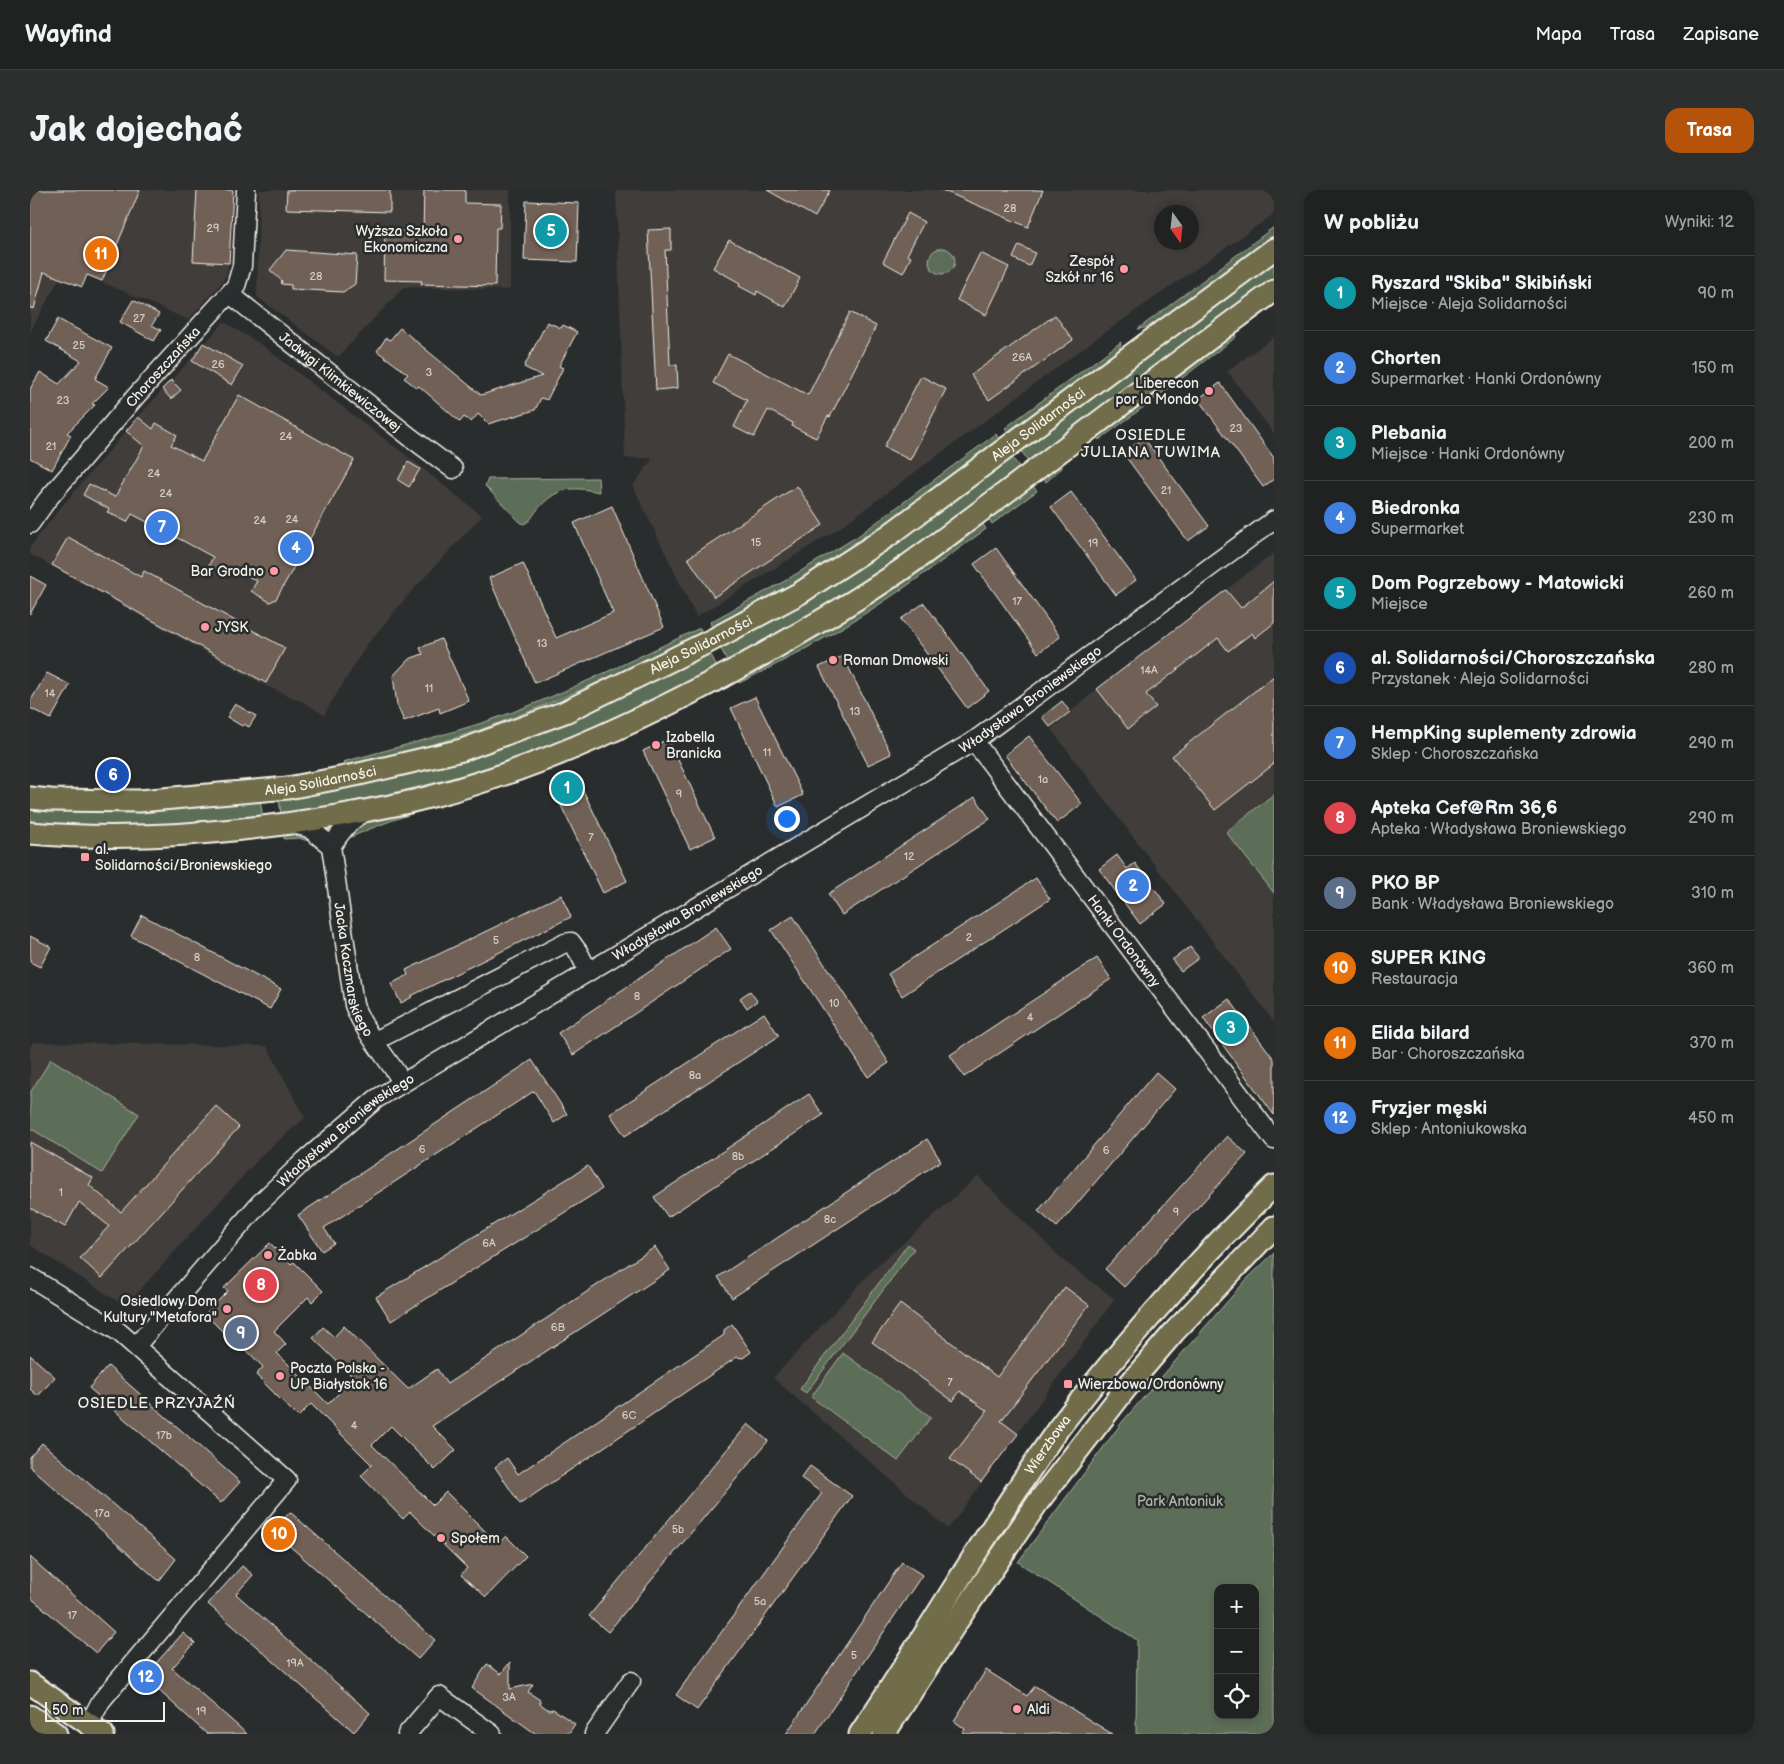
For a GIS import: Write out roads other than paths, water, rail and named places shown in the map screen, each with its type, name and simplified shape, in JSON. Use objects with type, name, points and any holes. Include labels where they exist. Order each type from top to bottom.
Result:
[{"type":"main road","name":"Aleja Solidarności","points":[[30,798],[139,801],[288,788],[355,775],[462,750],[565,712],[712,640],[800,593],[880,541],[1274,249]]},
{"type":"main road","points":[[30,833],[76,837],[158,836],[287,824],[368,810],[432,796],[500,775],[567,750],[630,722],[719,678],[818,623],[903,569],[1274,291]]},
{"type":"main road","name":"Wierzbowa","points":[[860,1734],[1019,1486],[1059,1428],[1142,1326],[1274,1186]]},
{"type":"main road","name":"Wierzbowa","points":[[884,1734],[1038,1502],[1126,1388],[1162,1346],[1228,1274],[1274,1228]]},
{"type":"main road","points":[[1142,1326],[1142,1339],[1152,1347],[1162,1346]]},
{"type":"main road","points":[[30,1684],[92,1731]]},
{"type":"main road","points":[[30,1716],[56,1734]]},
{"type":"street","name":"Choroszczańska","points":[[30,524],[47,500],[136,396],[230,294],[238,282],[242,266],[246,190]]},
{"type":"street","name":"Jadwigi Klimkiewiczowej","points":[[230,294],[453,469]]},
{"type":"street","name":"Władysława Broniewskiego","points":[[136,1346],[260,1203],[318,1148],[376,1099],[974,741],[1274,520]]},
{"type":"street","name":"Hanki Ordonówny","points":[[974,741],[1274,1140]]},
{"type":"street","points":[[287,824],[298,824],[309,828],[331,846],[345,826],[355,816],[368,810]]},
{"type":"street","name":"Jacka Kaczmarskiego","points":[[331,846],[354,1005],[361,1022],[403,1082]]},
{"type":"street","points":[[375,1041],[565,943],[571,942],[576,947],[588,971]]},
{"type":"street","points":[[30,1277],[118,1332],[136,1346],[287,1480],[102,1701],[92,1731]]},
{"type":"street","points":[[594,1734],[632,1681]]},
{"type":"street","points":[[406,1734],[439,1696],[492,1734]]},
{"type":"place","name":"Dom Pogrzebowy - Matowicki","points":[[551,231]]},
{"type":"place","name":"Wyższa Szkoła Ekonomiczna","points":[[458,239]]},
{"type":"place","name":"Elida bilard","points":[[101,254]]},
{"type":"place","name":"Zespół Szkół nr 16","points":[[1124,269]]},
{"type":"place","name":"Liberecon por la Mondo","points":[[1209,391]]},
{"type":"place","name":"HempKing suplementy zdrowia","points":[[162,527]]},
{"type":"place","name":"Biedronka","points":[[296,548]]},
{"type":"place","name":"Bar Grodno","points":[[274,571]]},
{"type":"place","name":"JYSK","points":[[205,627]]},
{"type":"place","name":"Roman Dmowski","points":[[833,660]]},
{"type":"place","name":"Izabella Branicka","points":[[656,745]]},
{"type":"place","name":"al. Solidarności/Choroszczańska","points":[[113,775]]},
{"type":"place","name":"Ryszard \"Skiba\" Skibiński","points":[[567,788]]},
{"type":"place","name":"al. Solidarności/Broniewskiego","points":[[85,857]]},
{"type":"place","name":"Chorten","points":[[1133,886]]},
{"type":"place","name":"Plebania","points":[[1231,1028]]},
{"type":"place","name":"Żabka","points":[[268,1255]]},
{"type":"place","name":"Apteka Cef@Rm 36,6","points":[[261,1285]]},
{"type":"place","name":"Osiedlowy Dom Kultury \"Metafora\"","points":[[227,1309]]},
{"type":"place","name":"PKO BP","points":[[241,1333]]},
{"type":"place","name":"Poczta Polska - UP Białystok 16","points":[[280,1376]]},
{"type":"place","name":"Wierzbowa/Ordonówny","points":[[1068,1384]]},
{"type":"place","name":"SUPER KING","points":[[279,1534]]},
{"type":"place","name":"Społem","points":[[441,1538]]},
{"type":"place","name":"Fryzjer męski","points":[[146,1677]]},
{"type":"place","name":"Aldi","points":[[1017,1709]]},
{"type":"district","name":"OSIEDLE JULIANA TUWIMA","points":[[1151,444]]},
{"type":"district","name":"OSIEDLE PRZYJAŹŃ","points":[[157,1403]]},
{"type":"park label","name":"Park Antoniuk","points":[[1180,1501]]}]
